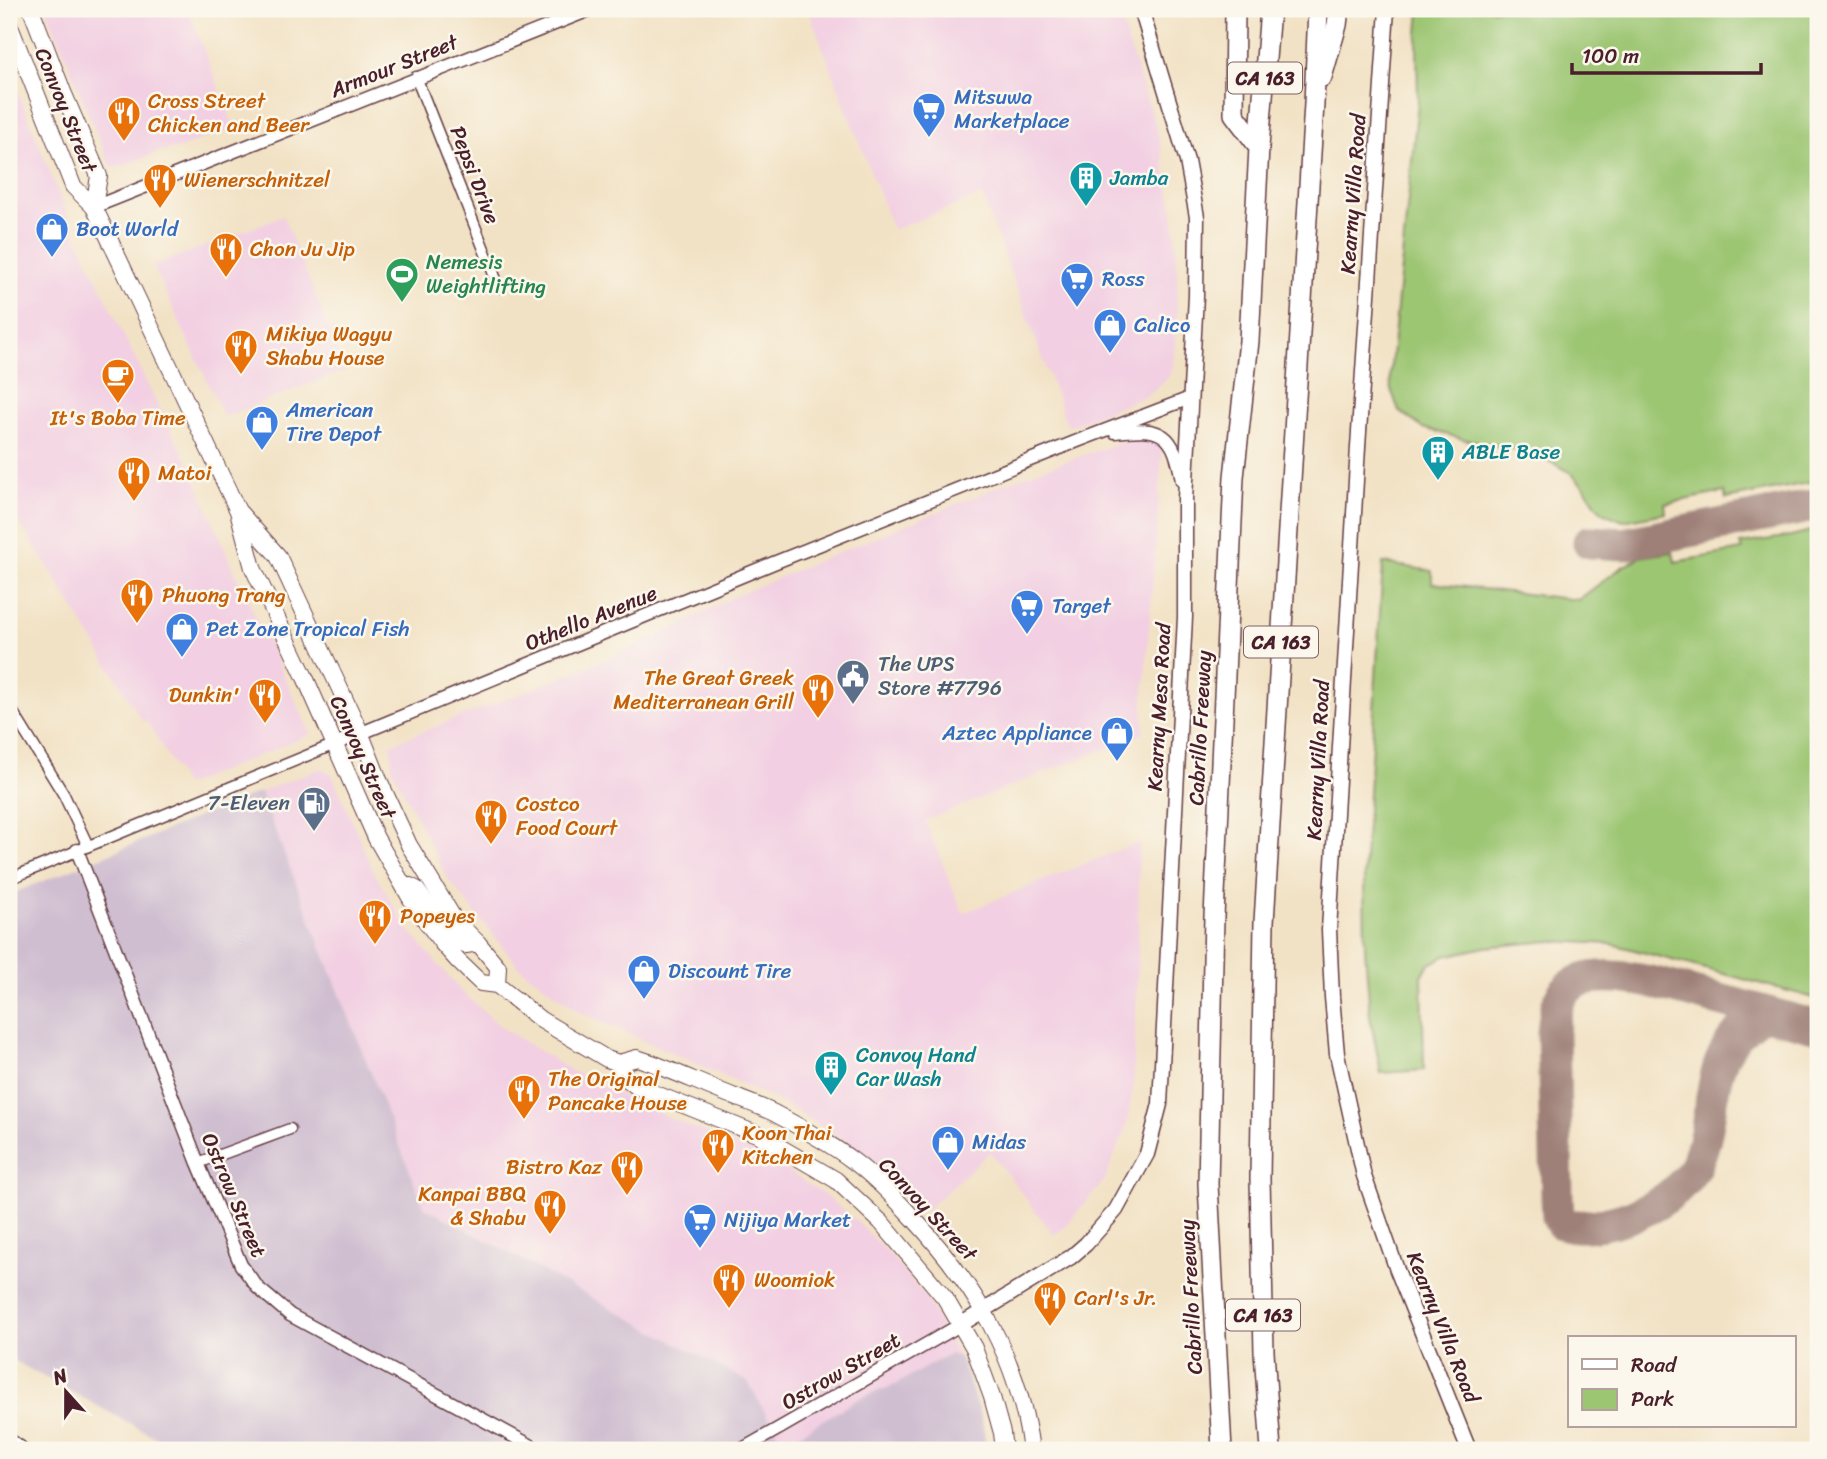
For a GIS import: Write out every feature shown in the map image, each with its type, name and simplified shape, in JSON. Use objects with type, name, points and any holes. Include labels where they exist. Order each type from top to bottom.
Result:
[{"type":"highway","points":[[1236,9],[1234,114],[1259,147]]},
{"type":"highway","name":"Cabrillo Freeway","points":[[1222,1450],[1208,1184],[1213,931],[1234,477],[1249,341],[1259,147],[1270,9]]},
{"type":"highway","name":"CA 163","points":[[1271,1450],[1264,1352],[1260,1180],[1264,922],[1318,9]]},
{"type":"highway","points":[[1314,104],[1337,25],[1339,9]]},
{"type":"highway","points":[[9,1444],[18,1450]]},
{"type":"main road","name":"Convoy Street","points":[[31,9],[99,176],[94,207]]},
{"type":"main road","name":"Kearny Mesa Road","points":[[960,1325],[1086,1244],[1116,1210],[1147,1154],[1160,1104],[1185,617],[1185,499],[1196,296],[1197,217],[1187,161],[1141,9]]},
{"type":"main road","name":"Kearny Villa Road","points":[[1387,9],[1329,930],[1332,997],[1337,1054],[1364,1177],[1397,1270],[1469,1450]]},
{"type":"main road","name":"Convoy Street","points":[[9,24],[73,186],[94,207],[238,511],[253,568],[304,674],[376,838],[424,920],[457,961],[481,983],[497,985],[541,1020],[590,1050],[619,1063],[637,1058],[652,1063],[771,1111],[850,1159],[892,1196],[929,1235],[967,1283],[997,1334],[1018,1388],[1031,1450]]},
{"type":"main road","name":"Convoy Street","points":[[238,511],[278,556],[409,845],[454,919],[498,967],[497,985]]},
{"type":"main road","points":[[400,878],[416,889],[453,940],[466,945],[478,943]]},
{"type":"main road","name":"Convoy Street","points":[[619,1063],[625,1077],[636,1086],[759,1135],[836,1180],[881,1222],[945,1298],[974,1348],[992,1397],[1004,1450]]},
{"type":"street","name":"Armour Street","points":[[94,207],[592,9]]},
{"type":"street","name":"Pepsi Drive","points":[[416,77],[499,287]]},
{"type":"street","name":"Othello Avenue","points":[[9,878],[1087,437],[1191,398]]},
{"type":"street","points":[[1087,437],[1133,429],[1149,429],[1161,435],[1172,444],[1178,457],[1185,499]]},
{"type":"street","points":[[9,705],[64,795],[83,848]]},
{"type":"street","name":"Ostrow Street","points":[[83,848],[198,1163],[241,1265],[258,1288],[290,1315],[539,1450]]},
{"type":"street","points":[[198,1163],[290,1129]]},
{"type":"street","name":"Ostrow Street","points":[[741,1450],[960,1325]]},
{"type":"shaded area","points":[[46,9],[188,9],[234,127],[180,148],[161,151],[113,168],[109,164]]},
{"type":"shaded area","points":[[808,9],[1117,9],[1159,137],[1173,210],[1177,258],[1177,313],[1173,368],[1169,377],[1146,396],[1068,427],[982,195],[893,230]]},
{"type":"shaded area","points":[[9,70],[74,231],[155,400],[189,464],[234,570],[311,734],[185,786],[147,721],[143,722],[9,506]]},
{"type":"shaded area","points":[[283,216],[346,370],[224,417],[153,266]]},
{"type":"shaded area","points":[[1144,435],[1162,445],[1143,707],[1144,733],[925,821],[963,913],[1139,842],[1133,1090],[1127,1123],[1105,1180],[1064,1228],[1054,1235],[990,1152],[926,1210],[900,1182],[853,1145],[773,1098],[582,1013],[519,967],[448,879],[392,769],[391,744],[583,669],[674,629],[726,600],[1039,470]]},
{"type":"shaded area","points":[[321,768],[332,774],[374,872],[407,928],[459,989],[501,1027],[572,1071],[670,1118],[757,1154],[831,1200],[861,1225],[927,1299],[958,1356],[949,1354],[895,1385],[860,1398],[783,1445],[747,1382],[424,1207],[260,792]]},
{"type":"shaded area","points":[[260,792],[424,1207],[748,1382],[783,1444],[860,1398],[895,1385],[949,1354],[958,1356],[963,1365],[982,1421],[987,1450],[179,1450],[9,1358],[9,895]]},
{"type":"green space","points":[[1420,9],[1818,9],[1818,481],[1726,499],[1724,492],[1665,504],[1666,513],[1623,521],[1604,513],[1570,472],[1551,462],[1528,452],[1423,428],[1399,411],[1391,389],[1390,376],[1418,101],[1417,46]]},
{"type":"green space","points":[[1818,529],[1818,999],[1612,944],[1550,941],[1485,947],[1445,956],[1428,965],[1422,976],[1424,1070],[1381,1073],[1370,1016],[1365,948],[1364,875],[1383,563],[1432,571],[1432,583],[1578,600],[1622,567],[1641,557],[1673,552],[1675,562],[1742,550],[1740,544]]},
{"type":"taxiway","points":[[1589,542],[1624,544],[1818,505]]},
{"type":"taxiway","points":[[1602,977],[1644,981],[1818,1027],[1771,1015],[1763,1015],[1754,1020],[1733,1040],[1723,1056],[1702,1147],[1695,1166],[1683,1183],[1657,1204],[1629,1217],[1595,1225],[1561,1223],[1558,1217],[1557,1195],[1553,1033],[1558,1003],[1564,992],[1573,984],[1584,979],[1602,977]]},
{"type":"place","name":"Mitsuwa Marketplace","points":[[929,139]]},
{"type":"place","name":"Cross Street Chicken and Beer","points":[[124,143]]},
{"type":"place","name":"Jamba","points":[[1086,208]]},
{"type":"place","name":"Wienerschnitzel","points":[[160,210]]},
{"type":"place","name":"Boot World","points":[[52,259]]},
{"type":"place","name":"Chon Ju Jip","points":[[226,279]]},
{"type":"place","name":"Nemesis Weightlifting","points":[[402,304]]},
{"type":"place","name":"Ross","points":[[1077,309]]},
{"type":"place","name":"Calico","points":[[1110,355]]},
{"type":"place","name":"Mikiya Wagyu Shabu House","points":[[241,376]]},
{"type":"place","name":"It's Boba Time","points":[[118,405]]},
{"type":"place","name":"American Tire Depot","points":[[262,452]]},
{"type":"place","name":"ABLE Base","points":[[1438,482]]},
{"type":"place","name":"Matoi","points":[[134,503]]},
{"type":"place","name":"Phuong Trang","points":[[137,625]]},
{"type":"place","name":"Target","points":[[1027,636]]},
{"type":"place","name":"Pet Zone Tropical Fish","points":[[182,659]]},
{"type":"place","name":"The UPS Store #7796","points":[[853,706]]},
{"type":"place","name":"The Great Greek Mediterranean Grill","points":[[818,720]]},
{"type":"place","name":"Dunkin'","points":[[265,725]]},
{"type":"place","name":"Aztec Appliance","points":[[1117,763]]},
{"type":"place","name":"7-Eleven","points":[[314,833]]},
{"type":"place","name":"Costco Food Court","points":[[491,846]]},
{"type":"place","name":"Popeyes","points":[[375,946]]},
{"type":"place","name":"Discount Tire","points":[[644,1001]]},
{"type":"place","name":"Convoy Hand Car Wash","points":[[831,1097]]},
{"type":"place","name":"The Original Pancake House","points":[[524,1121]]},
{"type":"place","name":"Midas","points":[[948,1172]]},
{"type":"place","name":"Koon Thai Kitchen","points":[[718,1175]]},
{"type":"place","name":"Bistro Kaz","points":[[627,1197]]},
{"type":"place","name":"Kanpai BBQ & Shabu","points":[[550,1236]]},
{"type":"place","name":"Nijiya Market","points":[[700,1250]]},
{"type":"place","name":"Woomiok","points":[[729,1310]]},
{"type":"place","name":"Carl's Jr.","points":[[1050,1328]]}]
